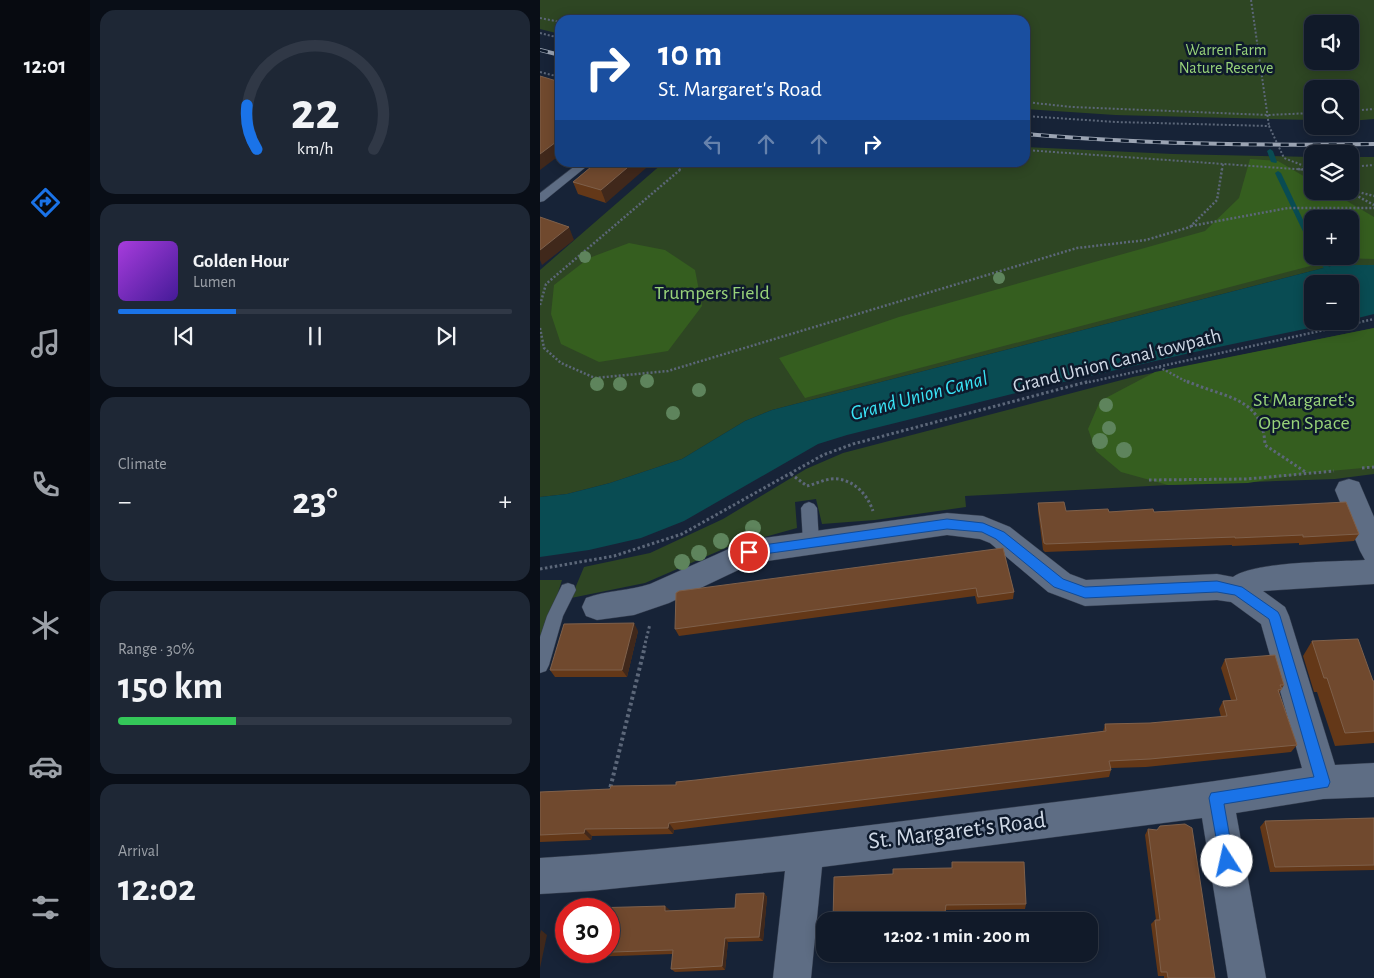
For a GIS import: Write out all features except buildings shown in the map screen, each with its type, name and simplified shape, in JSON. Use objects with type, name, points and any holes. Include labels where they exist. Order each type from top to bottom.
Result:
[{"type":"street","points":[[1347,476],[1374,551]]},
{"type":"street","points":[[597,607],[634,602],[658,594],[749,552],[947,524],[983,528],[1000,535],[1059,583],[1085,593],[1217,587],[1238,590],[1274,616],[1323,782]]},
{"type":"street","points":[[1238,590],[1248,583],[1261,579],[1374,572]]},
{"type":"street","name":"St. Margaret's Road","points":[[540,876],[590,873],[805,851],[1216,798],[1323,782],[1374,780]]},
{"type":"street","points":[[1216,798],[1246,978]]},
{"type":"street","points":[[792,978],[805,851]]},
{"type":"lane","points":[[540,199],[581,167]]},
{"type":"lane","points":[[809,508],[810,542]]},
{"type":"lane","points":[[540,665],[554,616],[568,590]]},
{"type":"path","points":[[1251,0],[1269,126],[1284,158],[1304,167]]},
{"type":"path","points":[[540,18],[555,21]]},
{"type":"path","points":[[540,33],[555,37]]},
{"type":"path","points":[[540,72],[555,76]]},
{"type":"path","points":[[1030,103],[1072,107],[1268,115],[1304,113]]},
{"type":"path","points":[[1359,110],[1374,109]]},
{"type":"path","points":[[1030,116],[1116,122],[1269,126]]},
{"type":"path","points":[[1030,150],[1304,169]]},
{"type":"path","points":[[1190,227],[1217,200],[1222,164]]},
{"type":"path","points":[[1359,166],[1374,164]]},
{"type":"path","points":[[540,305],[546,284],[683,167]]},
{"type":"path","points":[[1359,193],[1374,196]]},
{"type":"path","points":[[1359,197],[1374,206]]},
{"type":"path","points":[[540,328],[544,348],[561,363],[595,378],[668,372],[1077,248],[1146,240],[1190,227],[1288,208],[1374,206]]},
{"type":"path","name":"Grand Union Canal towpath","points":[[540,569],[614,556],[682,534],[823,455],[853,444],[1091,381],[1286,336],[1373,320]]},
{"type":"path","points":[[1158,366],[1198,387],[1238,400],[1258,414],[1266,434],[1264,445],[1308,473]]},
{"type":"path","points":[[1149,480],[1247,480],[1308,473],[1347,476],[1374,466]]},
{"type":"path","points":[[791,474],[807,486],[832,479],[856,486],[871,502],[880,533]]},
{"type":"path","points":[[608,796],[658,594]]},
{"type":"green space","name":"Warren Farm Nature Reserve","points":[[540,0],[1374,0],[1374,119],[1359,120],[1359,80],[1304,80],[1304,120],[1115,115],[1030,109],[1030,15],[555,15],[555,33],[540,29]]},
{"type":"green space","name":"Trumpers Field","points":[[1030,147],[1173,154],[1304,157],[1304,200],[1359,200],[1359,157],[1374,157],[1374,265],[1359,265],[1359,210],[1304,210],[1304,265],[1335,265],[772,410],[745,421],[682,459],[610,483],[567,494],[540,497],[540,270],[658,167],[1030,167]]},
{"type":"green space","points":[[1250,159],[1278,161],[1304,176],[1304,200],[1345,200],[1374,217],[1374,259],[1359,259],[1359,210],[1304,210],[1304,265],[1314,265],[805,398],[779,358],[899,317],[1205,231],[1239,198]]},
{"type":"green space","points":[[629,243],[665,250],[695,270],[702,306],[668,351],[599,362],[561,344],[551,314],[554,285],[589,258]]},
{"type":"green space","name":"St Margaret's Open Space","points":[[1374,328],[1374,474],[1335,479],[1168,485],[965,496],[966,507],[875,520],[822,524],[816,499],[795,502],[797,528],[728,547],[645,583],[571,598],[584,567],[650,553],[723,519],[806,469],[843,453],[1133,377]]},
{"type":"green space","points":[[1374,328],[1374,467],[1308,473],[1248,483],[1168,485],[1121,472],[1096,451],[1088,429],[1100,401],[1155,372]]},
{"type":"green space","points":[[540,580],[562,580],[540,650]]},
{"type":"water","name":"Grand Union Canal","points":[[1335,265],[1374,265],[1374,314],[1359,318],[1359,275],[1304,275],[1304,329],[1020,392],[847,435],[818,444],[684,521],[641,538],[589,550],[540,557],[540,497],[567,494],[610,483],[682,459],[745,421],[772,410]]},
{"type":"waterway","points":[[1270,151],[1274,162]]},
{"type":"waterway","points":[[1278,173],[1304,227]]},
{"type":"waterway","points":[[1325,265],[1331,275]]},
{"type":"railway","points":[[540,50],[555,54]]},
{"type":"railway","points":[[1030,134],[1199,144],[1374,144]]},
{"type":"route","points":[[749,552],[947,524],[983,528],[1000,535],[1059,583],[1085,593],[1217,587],[1238,590],[1274,616],[1323,782],[1216,798],[1227,861]]}]
